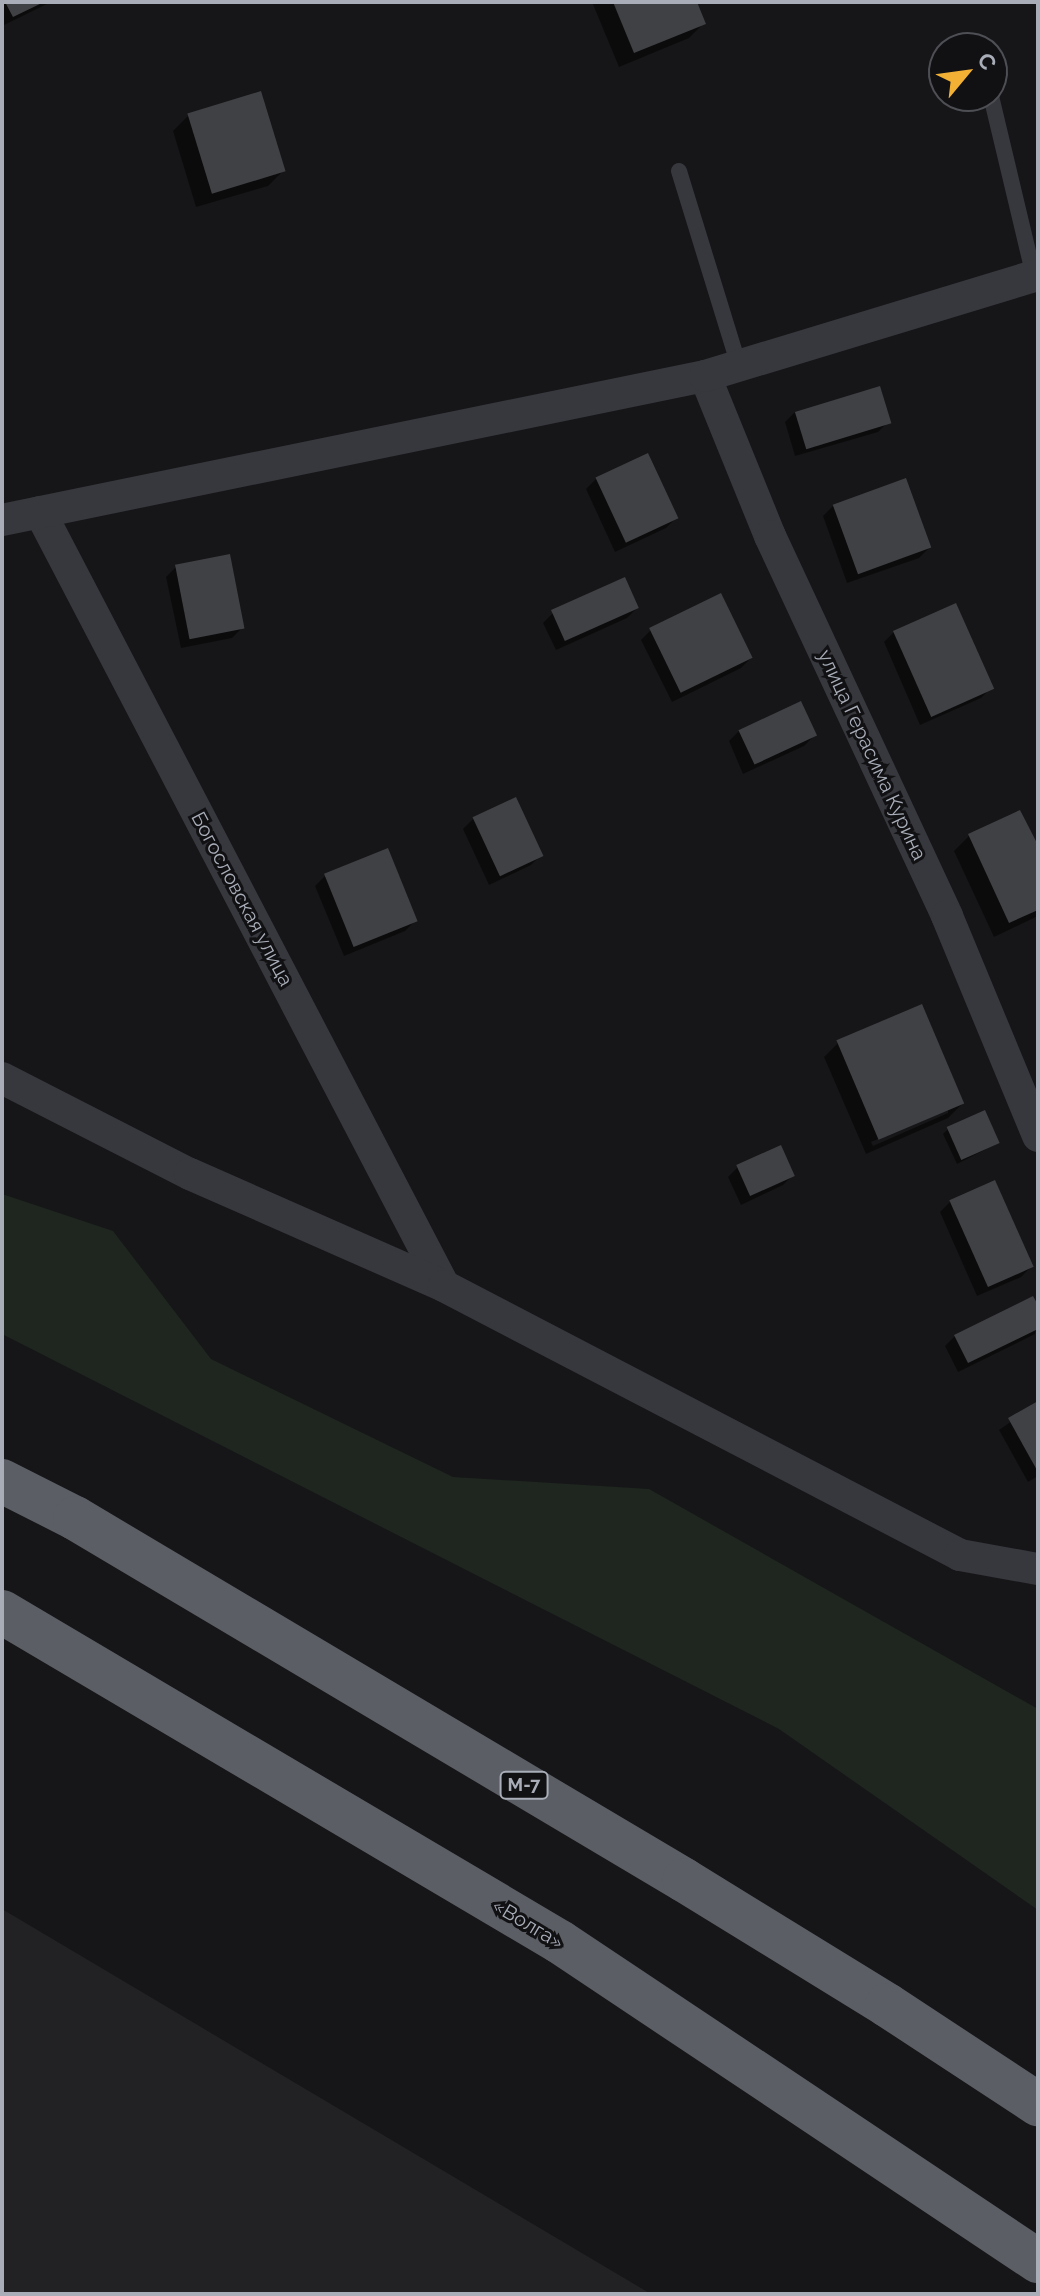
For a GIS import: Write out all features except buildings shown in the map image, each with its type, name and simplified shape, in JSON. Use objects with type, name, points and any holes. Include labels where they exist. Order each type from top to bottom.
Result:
[{"type":"highway","name":"М-7","points":[[2,1481],[75,1518],[684,1880],[887,2005],[1038,2104]]},
{"type":"highway","name":"«Волга»","points":[[2,1612],[560,1942],[1038,2261]]},
{"type":"street","points":[[2,520],[705,376],[1036,276]]},
{"type":"street","name":"улица Герасима Курина","points":[[705,376],[770,536],[947,916],[1038,1136]]},
{"type":"street","name":"Богословская улица","points":[[40,512],[444,1286]]},
{"type":"street","points":[[2,1078],[190,1174],[444,1286],[960,1555],[1038,1569]]},
{"type":"lane","points":[[995,112],[1036,276]]},
{"type":"lane","points":[[679,171],[739,366]]},
{"type":"shaded area","points":[[2,1194],[113,1231],[211,1359],[453,1477],[649,1489],[1038,1709],[1038,1910],[779,1729],[2,1334]]},
{"type":"shaded area","points":[[2,1909],[651,2294],[2,2294]]}]
